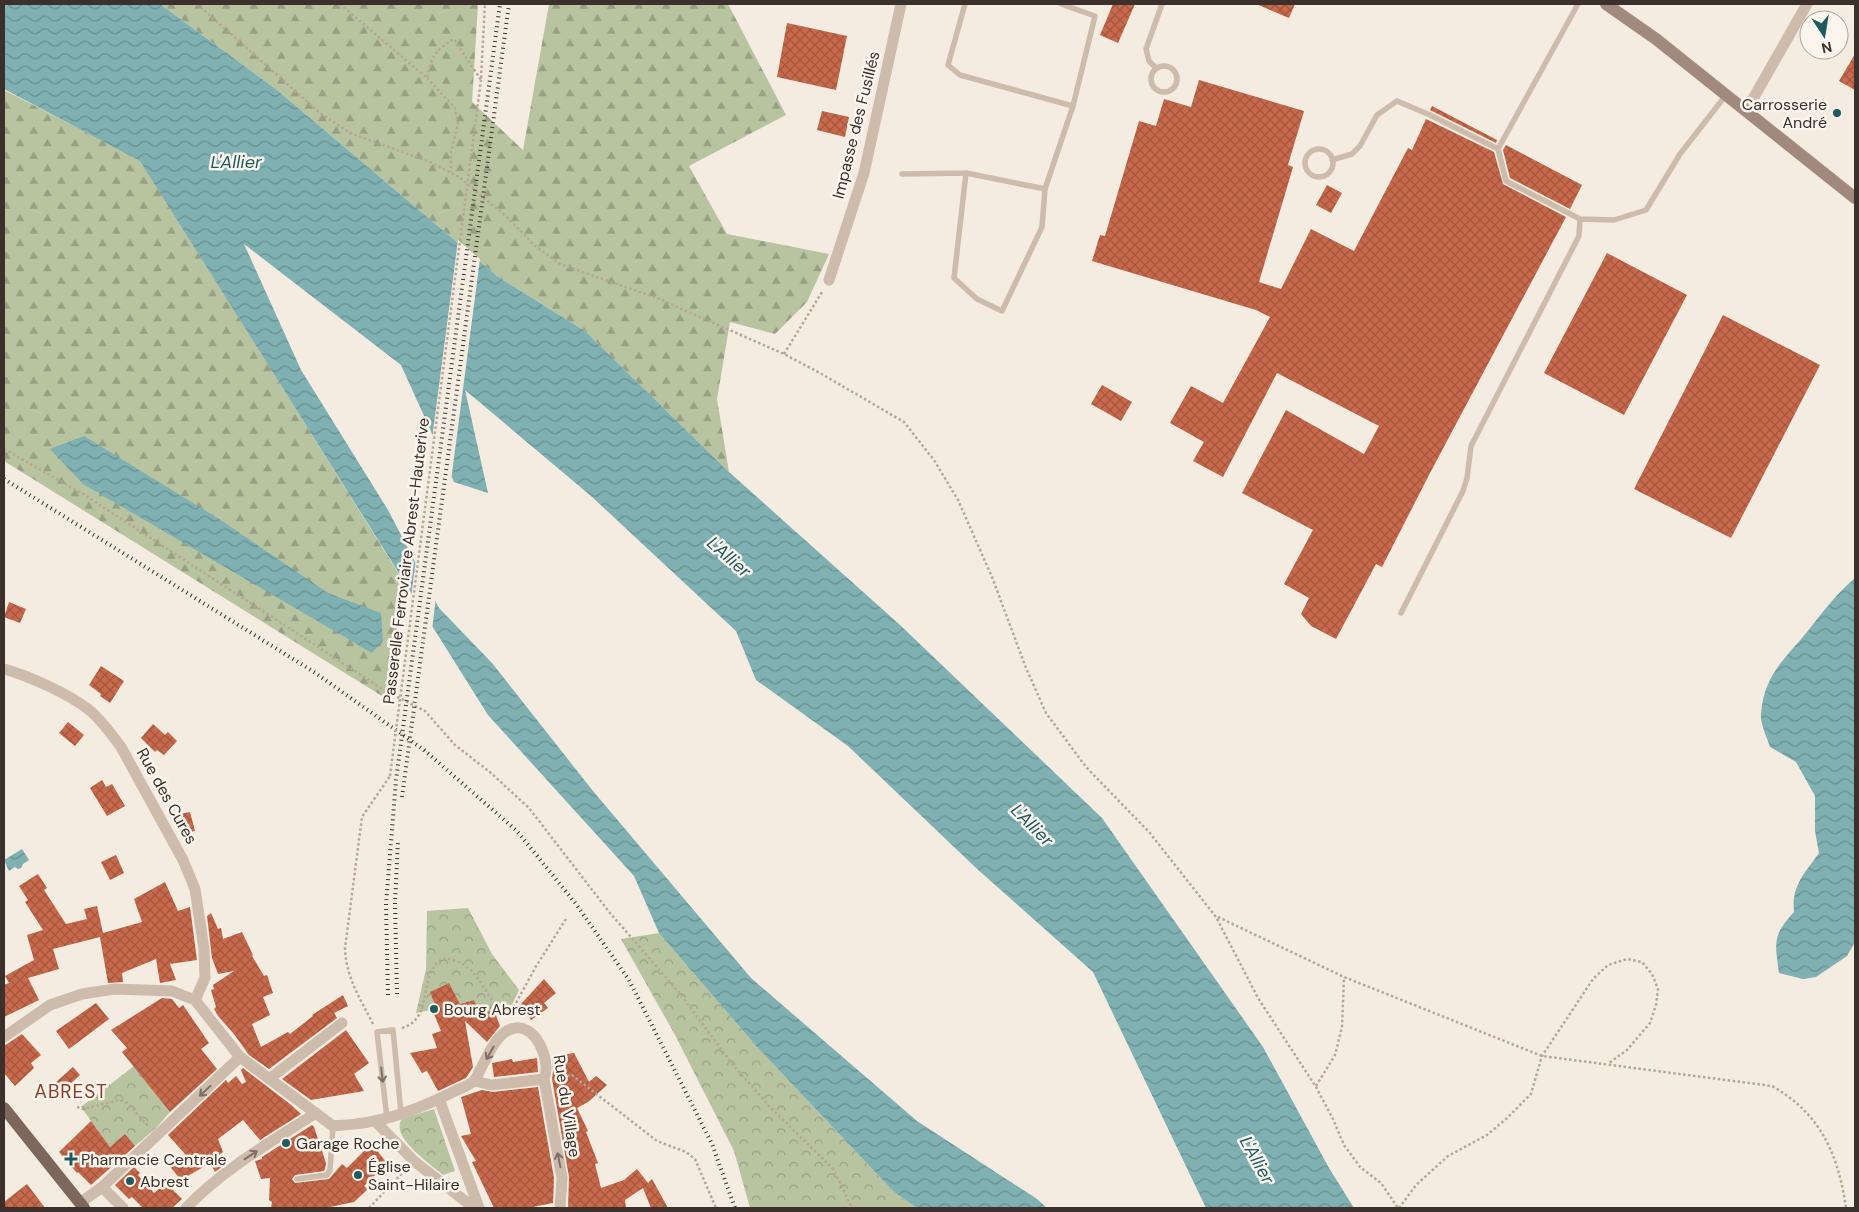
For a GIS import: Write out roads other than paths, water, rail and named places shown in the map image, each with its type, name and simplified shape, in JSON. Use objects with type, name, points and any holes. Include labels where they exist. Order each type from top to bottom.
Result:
[{"type":"main road","points":[[1606,4],[1656,39],[1855,198]]},
{"type":"main road","points":[[4,1108],[82,1206]]},
{"type":"street","name":"Impasse des Fusillés","points":[[829,280],[864,174],[902,4]]},
{"type":"street","points":[[1746,111],[1808,4]]},
{"type":"street","name":"Rue des Cures","points":[[4,668],[57,690],[88,709],[109,730],[121,747],[183,860],[195,889],[204,949],[206,978],[195,1000]]},
{"type":"street","points":[[4,1037],[50,1005],[82,994],[115,989],[172,991],[195,1000],[240,1057],[333,1126],[387,1118],[438,1099],[474,1081],[492,1085],[544,1079]]},
{"type":"street","points":[[269,1079],[342,1023]]},
{"type":"street","name":"Rue du Village","points":[[474,1081],[492,1048],[511,1029],[521,1028],[526,1030],[540,1043],[545,1058],[546,1074],[544,1079],[562,1178],[560,1208]]},
{"type":"street","points":[[82,1206],[240,1057]]},
{"type":"street","points":[[438,1099],[479,1208]]},
{"type":"street","points":[[186,1208],[203,1190],[229,1170],[316,1113]]},
{"type":"street","points":[[374,1121],[414,1161],[474,1208]]},
{"type":"street","points":[[102,1186],[123,1208]]},
{"type":"lane","points":[[965,4],[948,65],[960,75],[1072,106]]},
{"type":"lane","points":[[966,173],[954,278],[977,300],[1002,312],[1042,227],[1045,189],[1072,106],[1095,16],[1061,4]]},
{"type":"lane","points":[[1156,68],[1149,61],[1146,49],[1162,4]]},
{"type":"lane","points":[[1578,4],[1498,149],[1506,181],[1580,219],[1614,220],[1646,210],[1680,154],[1726,96]]},
{"type":"lane","points":[[1166,65],[1174,70],[1177,80],[1172,89],[1162,92],[1153,87],[1150,77],[1156,68],[1166,65]]},
{"type":"lane","points":[[1332,160],[1352,154],[1360,146],[1377,114],[1397,101],[1430,115],[1498,149]]},
{"type":"lane","points":[[1316,149],[1326,151],[1332,160],[1330,170],[1322,176],[1311,175],[1305,166],[1307,156],[1316,149]]},
{"type":"lane","points":[[902,174],[966,173],[1045,189]]},
{"type":"lane","points":[[1401,613],[1463,491],[1467,478],[1471,446],[1579,236],[1580,219]]},
{"type":"lane","points":[[387,1118],[377,1032],[393,1030],[402,1113]]},
{"type":"lane","points":[[297,1179],[327,1176],[330,1170],[333,1126]]},
{"type":"water","name":"L'Allier","points":[[4,4],[160,4],[277,90],[497,276],[585,331],[729,472],[900,625],[1102,818],[1263,1047],[1329,1168],[1354,1208],[1206,1208],[1093,972],[975,867],[848,746],[756,680],[736,631],[591,496],[465,390],[488,493],[454,482],[401,365],[244,244],[301,370],[388,510],[439,608],[492,663],[593,791],[751,978],[917,1121],[1037,1199],[1047,1208],[917,1208],[894,1192],[757,1047],[659,933],[634,876],[488,715],[140,161],[4,89]]},
{"type":"water","points":[[84,436],[219,519],[328,593],[381,613],[383,641],[372,653],[83,484],[50,449]]},
{"type":"water","points":[[1855,578],[1855,942],[1847,956],[1816,977],[1803,979],[1779,973],[1776,946],[1782,927],[1794,912],[1795,895],[1800,880],[1819,853],[1815,831],[1815,796],[1796,762],[1770,747],[1761,714],[1766,689],[1776,669],[1830,604]]},
{"type":"water","points":[[22,849],[29,860],[21,868],[15,867],[9,871],[4,860]]},
{"type":"railway","points":[[388,995],[386,904],[396,780],[500,4]]},
{"type":"railway","points":[[402,797],[509,4]]},
{"type":"railway","points":[[4,479],[314,672],[424,750],[517,831],[576,904],[629,980],[712,1144],[735,1208]]},
{"type":"railway","points":[[397,994],[395,903],[398,841]]},
{"type":"place","name":"Carrosserie André","points":[[1837,113]]},
{"type":"place","name":"Bourg Abrest","points":[[434,1009]]},
{"type":"place","name":"Garage Roche","points":[[286,1143]]},
{"type":"place","name":"Pharmacie Centrale","points":[[71,1159]]},
{"type":"place","name":"Église Saint-Hilaire","points":[[358,1175]]},
{"type":"place","name":"Abrest","points":[[130,1181]]},
{"type":"district","name":"ABREST","points":[[71,1091]]}]
